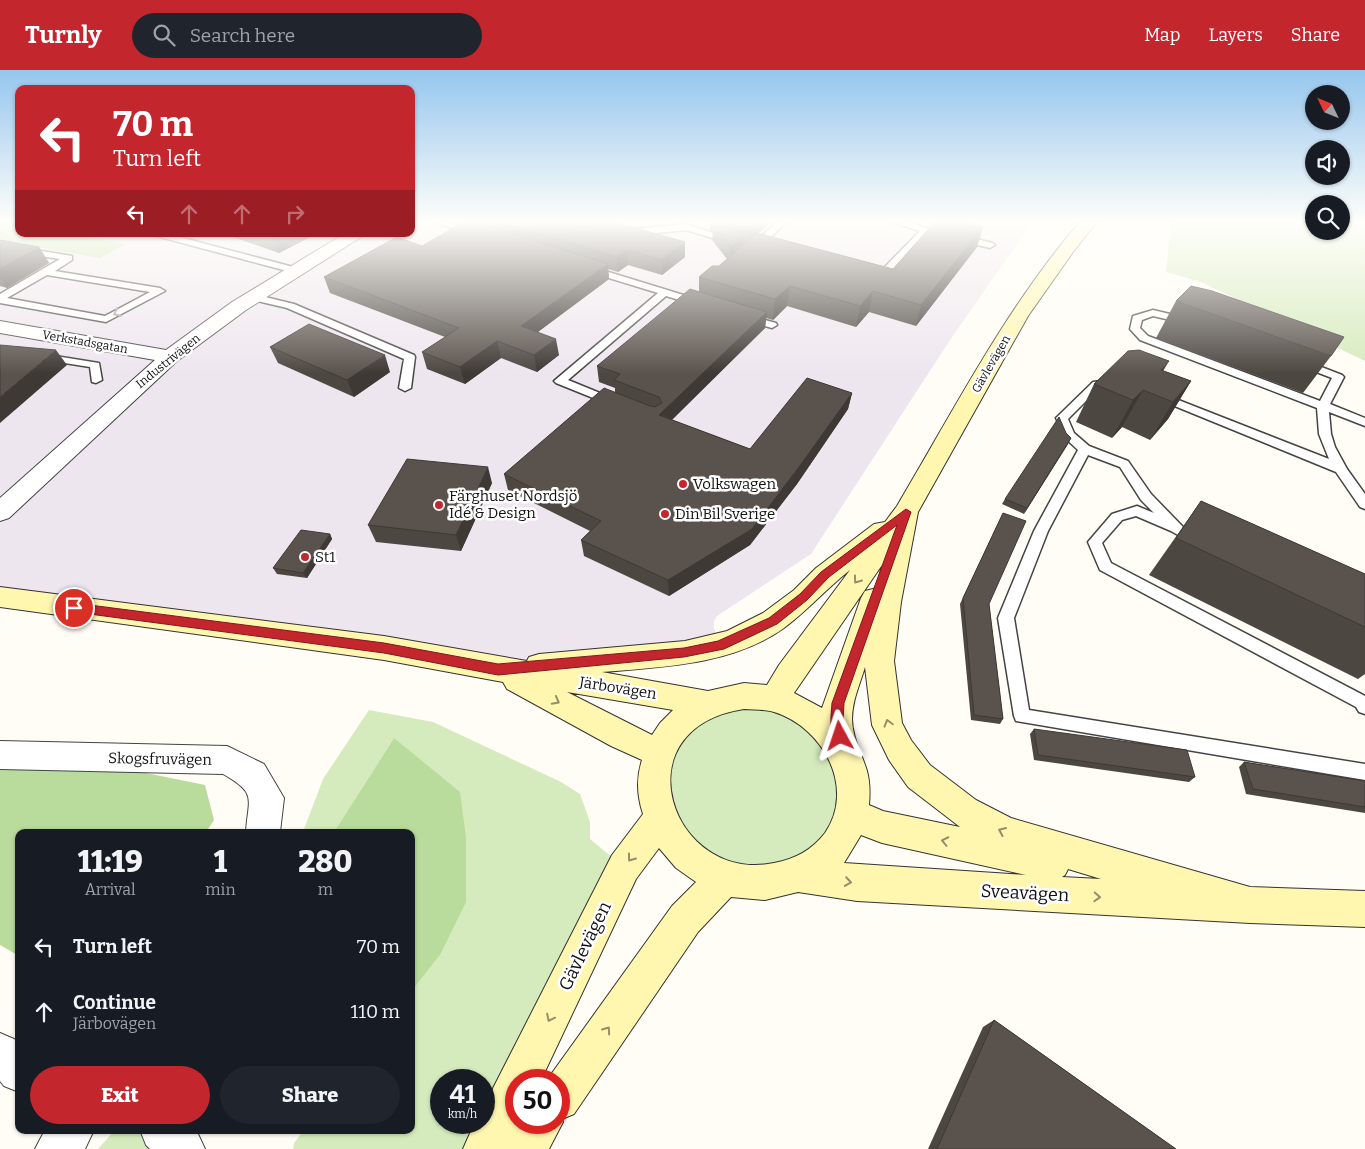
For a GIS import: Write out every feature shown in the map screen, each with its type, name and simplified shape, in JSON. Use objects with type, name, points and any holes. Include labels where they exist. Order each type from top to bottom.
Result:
[{"type":"main road","name":"Gävlevägen","points":[[775,699],[789,674],[906,512],[1019,316],[1049,273]]},
{"type":"main road","name":"Gävlevägen","points":[[843,750],[819,722],[804,712],[775,699],[744,696],[724,699],[708,704],[681,722],[658,752],[653,780],[654,800],[660,818],[673,840],[709,871],[725,878],[745,882],[767,883],[800,875],[814,867],[836,848],[852,814],[854,787],[836,721],[838,703],[906,512]]},
{"type":"main road","points":[[498,670],[684,653],[737,639],[773,621],[804,597],[825,574],[906,512]]},
{"type":"main road","points":[[906,512],[886,602],[878,661],[886,725],[900,750],[919,776],[964,810],[1004,832],[1250,905]]},
{"type":"main road","name":"Järbovägen","points":[[0,597],[384,648],[498,670],[655,693],[708,704]]},
{"type":"main road","name":"Järbovägen","points":[[498,670],[622,736],[658,752]]},
{"type":"main road","name":"Sveavägen","points":[[852,814],[882,827],[1250,905]]},
{"type":"main road","name":"Gävlevägen","points":[[524,1069],[624,867],[660,818]]},
{"type":"main road","name":"Sveavägen","points":[[800,875],[856,884],[1250,905],[1365,909]]},
{"type":"main road","points":[[570,1083],[686,919],[725,878]]},
{"type":"main road","points":[[486,1149],[505,1109]]},
{"type":"main road","points":[[524,1149],[534,1134]]},
{"type":"street","name":"Industrivägen","points":[[0,512],[170,357],[289,273]]},
{"type":"street","name":"Verkstadsgatan","points":[[0,327],[170,357]]},
{"type":"street","name":"Skogsfruvägen","points":[[0,756],[226,760],[253,774],[267,798],[263,829]]},
{"type":"street","points":[[0,1053],[15,1067]]},
{"type":"street","points":[[166,1134],[183,1149]]},
{"type":"lane","points":[[0,299],[44,273]]},
{"type":"lane","points":[[0,299],[106,319],[160,291],[54,273]]},
{"type":"lane","points":[[604,273],[709,306]]},
{"type":"lane","points":[[870,278],[879,280],[885,273]]},
{"type":"lane","points":[[621,405],[560,381],[664,292]]},
{"type":"lane","points":[[253,297],[290,306],[410,357],[405,388]]},
{"type":"lane","points":[[1195,323],[1154,313],[1137,318],[1135,329],[1144,338],[1365,422]]},
{"type":"lane","points":[[736,314],[772,325]]},
{"type":"lane","points":[[29,355],[95,365],[96,380]]},
{"type":"lane","points":[[1293,360],[1338,376],[1323,406],[1323,432],[1341,469],[1365,504]]},
{"type":"lane","points":[[1121,381],[1097,384],[1062,418],[1069,435],[1086,449],[1124,464],[1146,497],[1178,530]]},
{"type":"lane","points":[[1144,391],[1341,469]]},
{"type":"lane","points":[[1086,449],[1041,531],[1006,618],[1022,716],[1365,772]]},
{"type":"lane","points":[[1214,547],[1137,511],[1117,518],[1095,542],[1105,566],[1362,702],[1365,708]]},
{"type":"shaded area","points":[[0,273],[996,273],[952,337],[811,554],[717,616],[714,621],[714,628],[720,645],[498,669],[0,597]]},
{"type":"green space","points":[[1171,273],[1365,273],[1365,361],[1201,282]]},
{"type":"green space","points":[[775,699],[852,775],[821,861],[709,871],[653,780],[681,722]]},
{"type":"green space","points":[[369,710],[433,722],[561,782],[580,794],[590,822],[590,839],[624,867],[522,1069],[505,1069],[505,1108],[495,1129],[495,1069],[430,1069],[430,1134],[492,1134],[485,1149],[293,1149],[294,1143],[301,1134],[415,1134],[415,987],[440,955],[415,837],[415,829],[413,829],[394,738],[336,829],[304,829],[323,779]]},
{"type":"green space","points":[[394,738],[460,792],[466,838],[466,902],[440,955],[415,987],[415,829],[336,829]]},
{"type":"green space","points":[[0,769],[141,772],[205,785],[214,820],[208,829],[15,829],[15,954],[0,945]]},
{"type":"green space","points":[[111,1134],[166,1134],[183,1149],[98,1149]]},
{"type":"building","points":[[331,273],[595,273],[521,326],[556,339],[534,355],[497,341],[460,367],[422,352],[459,328],[324,277]]},
{"type":"building","points":[[703,273],[946,273],[921,305],[873,291],[860,306],[790,286],[775,299],[699,277]]},
{"type":"building","points":[[1191,286],[1212,291],[1344,337],[1331,356],[1176,301]]},
{"type":"building","points":[[690,289],[767,312],[659,415],[750,449],[807,378],[852,393],[752,529],[668,580],[581,540],[601,521],[504,474],[604,388],[650,406],[655,407],[662,403],[659,397],[614,380],[620,374],[597,366]]},
{"type":"building","points":[[309,324],[385,355],[347,380],[270,347]]},
{"type":"building","points":[[0,345],[56,350],[0,397]]},
{"type":"building","points":[[1139,350],[1169,361],[1161,370],[1191,381],[1173,402],[1143,390],[1133,400],[1094,384],[1128,351]]},
{"type":"building","points":[[1059,417],[1066,433],[1071,438],[1027,508],[1005,499]]},
{"type":"building","name":"Färghuset Nordsjö Idé & Design","points":[[407,459],[488,467],[456,535],[368,525]]},
{"type":"building","points":[[1201,501],[1365,574],[1365,627],[1176,538]]},
{"type":"building","points":[[1003,513],[1026,521],[989,604],[1003,719],[974,715],[963,598]]},
{"type":"building","name":"St1","points":[[301,530],[330,534],[303,573],[273,568]]},
{"type":"building","points":[[1034,729],[1187,750],[1195,777],[1038,755]]},
{"type":"building","points":[[1244,762],[1365,781],[1365,807],[1253,789]]},
{"type":"building","points":[[994,1020],[1176,1149],[937,1149]]},
{"type":"place","name":"Volkswagen","points":[[683,484]]},
{"type":"place","name":"Färghuset Nordsjö Idé & Design","points":[[439,505]]},
{"type":"place","name":"Din Bil Sverige","points":[[665,514]]},
{"type":"place","name":"St1","points":[[305,557]]},
{"type":"route","points":[[74,608],[295,635],[384,648],[498,670],[684,653],[737,639],[773,621],[804,597],[825,574],[906,512],[838,703],[836,721],[840,736]]}]
